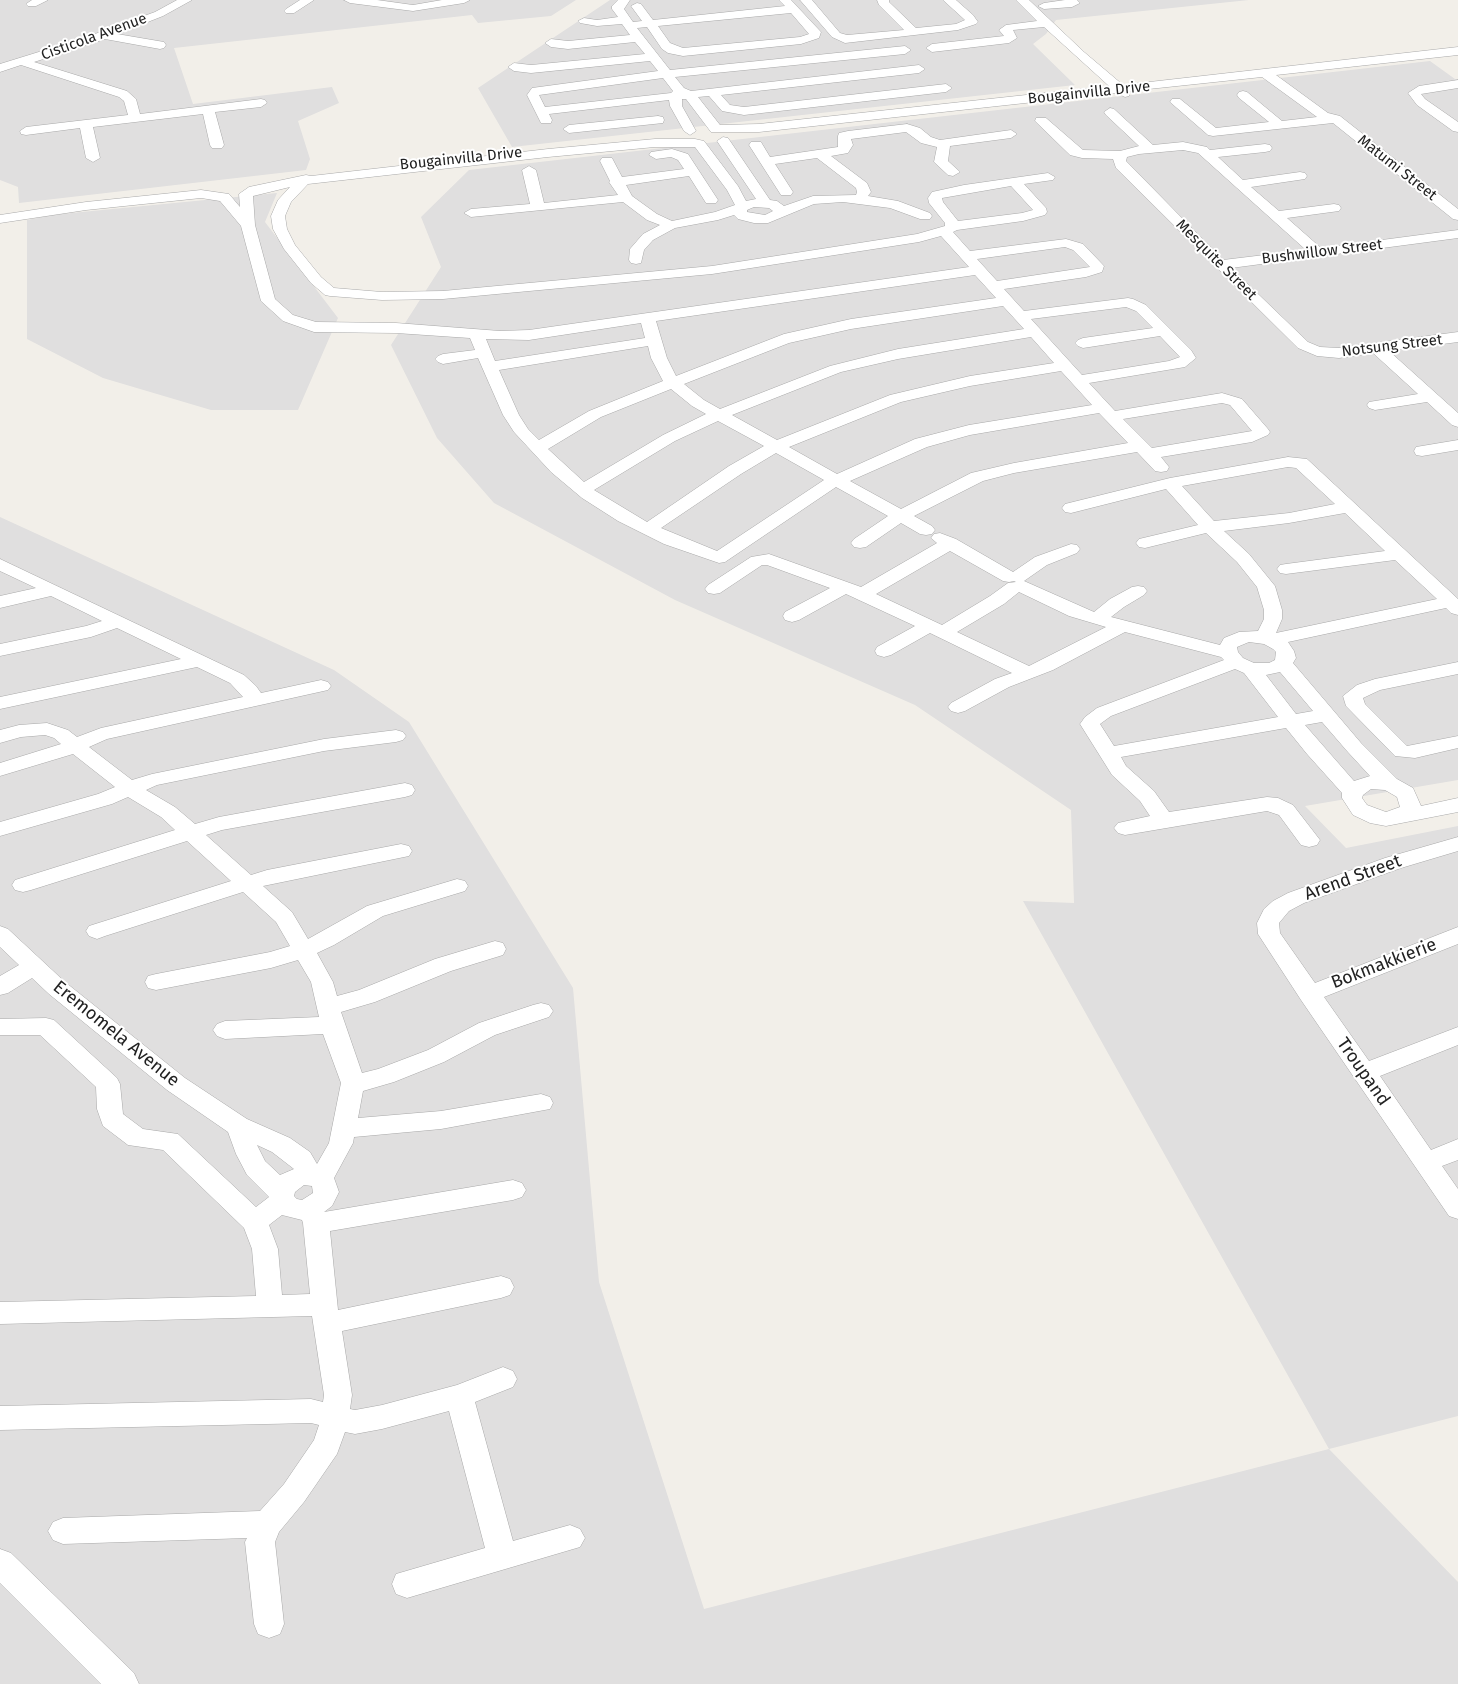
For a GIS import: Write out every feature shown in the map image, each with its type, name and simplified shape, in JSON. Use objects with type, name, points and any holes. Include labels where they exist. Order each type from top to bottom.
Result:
[{"type":"street","name":"Cisticola Avenue","points":[[0,68],[104,35],[159,14],[186,0]]},
{"type":"street","points":[[290,11],[308,0]]},
{"type":"street","points":[[350,0],[407,8],[440,5],[464,0]]},
{"type":"street","points":[[624,0],[618,6],[627,23],[681,94],[720,135],[772,207]]},
{"type":"street","points":[[806,0],[840,37],[851,39],[958,27],[972,22],[969,17],[949,0]]},
{"type":"street","points":[[883,0],[883,3],[912,32]]},
{"type":"street","points":[[1022,0],[1114,92]]},
{"type":"street","points":[[1044,6],[1074,3],[1071,0]]},
{"type":"street","points":[[584,21],[597,23],[649,23],[789,4],[816,34],[809,39],[693,51],[672,50],[658,37],[649,23],[643,9]]},
{"type":"street","points":[[787,24],[807,22]]},
{"type":"street","points":[[932,48],[1009,39],[1011,38],[1005,30],[1010,27],[1051,28]]},
{"type":"street","points":[[1051,28],[1060,53]]},
{"type":"street","points":[[104,35],[160,45]]},
{"type":"street","points":[[658,37],[678,35]]},
{"type":"street","points":[[551,43],[568,45],[638,38]]},
{"type":"street","points":[[905,50],[667,74],[540,90],[536,91],[533,95],[543,115],[601,104],[681,94],[920,69]]},
{"type":"street","points":[[868,54],[895,94]]},
{"type":"street","points":[[514,67],[531,69],[652,57]]},
{"type":"street","name":"Bougainvilla Drive","points":[[0,215],[232,188],[261,188],[307,178],[658,138],[693,138],[712,144],[720,135],[748,134],[1275,74],[1458,57]]},
{"type":"street","points":[[23,62],[123,94],[130,99],[135,118]]},
{"type":"street","name":"Matumi Street","points":[[1275,74],[1311,107],[1324,116],[1336,119],[1458,216]]},
{"type":"street","points":[[1091,82],[1114,92]]},
{"type":"street","points":[[1458,84],[1416,91],[1414,93],[1417,98],[1458,128]]},
{"type":"street","points":[[712,92],[726,108],[736,111],[946,88]]},
{"type":"street","points":[[681,94],[678,110],[693,138],[733,189],[743,211]]},
{"type":"street","points":[[1243,94],[1281,126]]},
{"type":"street","points":[[1176,102],[1213,132],[1336,119]]},
{"type":"street","points":[[26,131],[261,103]]},
{"type":"street","points":[[601,104],[612,125]]},
{"type":"street","points":[[208,110],[217,144]]},
{"type":"street","points":[[1110,112],[1150,149]]},
{"type":"street","points":[[569,129],[658,120]]},
{"type":"street","points":[[1041,121],[1075,152],[1082,154],[1121,155],[1150,149],[1183,146],[1202,150],[1209,154],[1275,216],[1317,252]]},
{"type":"street","points":[[86,124],[93,158]]},
{"type":"street","points":[[768,161],[821,154],[846,148],[844,136],[848,135],[902,128],[911,129],[926,140],[940,144],[1012,134]]},
{"type":"street","points":[[940,144],[944,148],[942,162],[953,172]]},
{"type":"street","points":[[756,145],[768,161],[786,192]]},
{"type":"street","points":[[1209,154],[1265,148]]},
{"type":"street","points":[[671,225],[652,217],[626,198],[602,161],[676,154],[684,157],[711,200]]},
{"type":"street","points":[[821,154],[862,186],[864,192],[860,199]]},
{"type":"street","name":"Mesquite Street","points":[[1121,155],[1119,161],[1121,165],[1299,342],[1312,350],[1326,353]]},
{"type":"street","points":[[529,170],[538,208]]},
{"type":"street","points":[[616,182],[692,172]]},
{"type":"street","points":[[1241,184],[1300,176]]},
{"type":"street","points":[[307,178],[285,200],[278,216],[280,229],[289,246],[316,280],[330,292],[382,296],[443,295],[712,270],[919,238],[948,228],[1023,217],[1040,212],[1039,208],[1014,182]]},
{"type":"street","points":[[948,228],[952,223],[936,203],[935,198],[937,196],[964,188],[1048,178]]},
{"type":"street","points":[[232,188],[248,225]]},
{"type":"street","points":[[232,188],[248,225],[268,302],[288,318],[304,325],[342,328],[396,328],[476,335],[529,334],[979,270]]},
{"type":"street","name":"Bougainvilla Drive","points":[[0,218],[232,188]]},
{"type":"street","points":[[471,213],[626,198]]},
{"type":"street","points":[[636,260],[637,249],[648,237],[671,225],[743,211],[752,202],[772,207],[826,199],[860,199],[893,204],[925,216]]},
{"type":"street","points":[[1275,216],[1334,208]]},
{"type":"street","points":[[948,228],[967,256],[1006,301],[1077,380],[1144,450],[1210,527],[1243,558],[1266,586],[1273,610],[1273,619],[1268,639]]},
{"type":"street","name":"Bushwillow Street","points":[[1220,265],[1425,238],[1457,239]]},
{"type":"street","points":[[967,256],[1066,243],[1078,247],[1097,266],[1097,269],[1092,272],[993,286]]},
{"type":"street","points":[[538,448],[595,414],[784,339],[822,330],[1006,301]]},
{"type":"street","points":[[1021,316],[1121,301],[1128,302],[1141,308],[1186,353],[1186,361],[1169,366],[1077,380]]},
{"type":"street","points":[[647,318],[659,358],[672,382],[698,402],[1016,582],[1076,612],[1269,670],[1283,664],[1286,658],[1285,651],[1280,645],[1268,639]]},
{"type":"street","points":[[1083,342],[1164,331]]},
{"type":"street","points":[[584,490],[669,438],[718,415],[836,369],[870,360],[1035,332]]},
{"type":"street","points":[[476,335],[510,415],[522,432],[538,448],[584,490],[624,517],[670,540],[719,558],[824,486],[922,443],[943,436],[1107,412],[1222,398],[1236,402],[1262,432],[1252,437],[1144,450],[994,472],[977,477],[900,516],[860,543]]},
{"type":"street","name":"Notsung Street","points":[[1326,353],[1458,337]]},
{"type":"street","points":[[443,359],[487,360],[653,340]]},
{"type":"street","points":[[1376,348],[1458,422]]},
{"type":"street","points":[[648,529],[734,470],[775,447],[896,398],[961,382],[1065,366]]},
{"type":"street","points":[[1375,405],[1430,396]]},
{"type":"street","points":[[1422,451],[1458,445]]},
{"type":"street","points":[[1071,508],[1165,475],[1295,462],[1306,466],[1454,605]]},
{"type":"street","points":[[1145,543],[1210,527],[1289,518],[1348,507]]},
{"type":"street","points":[[792,616],[853,590],[939,537]]},
{"type":"street","points":[[884,651],[997,600],[1041,561],[1071,549]]},
{"type":"street","points":[[1286,569],[1401,554]]},
{"type":"street","points":[[714,589],[757,560],[764,559],[786,564],[853,590],[1028,672]]},
{"type":"street","points":[[0,564],[237,679],[244,684],[254,700]]},
{"type":"street","points":[[0,602],[52,590]]},
{"type":"street","points":[[1098,619],[1117,603],[1138,591]]},
{"type":"street","points":[[1353,792],[1238,661],[1228,647],[1237,638],[1246,636],[1268,639],[1454,605]]},
{"type":"street","points":[[0,650],[91,631],[118,621]]},
{"type":"street","points":[[958,707],[1002,683],[1046,666],[1122,626]]},
{"type":"street","points":[[0,703],[199,661]]},
{"type":"street","points":[[1164,820],[1152,803],[1123,774],[1090,724],[1095,717],[1238,661]]},
{"type":"street","points":[[1283,664],[1326,715],[1390,784]]},
{"type":"street","points":[[1458,668],[1375,685],[1364,688],[1353,696],[1356,706],[1402,752],[1415,752],[1458,742]]},
{"type":"street","points":[[0,770],[75,747],[87,739],[101,734],[321,686]]},
{"type":"street","points":[[1108,753],[1326,715]]},
{"type":"street","points":[[0,737],[19,731],[47,729],[61,734],[130,789],[168,812],[284,917],[322,982],[330,1016],[353,1083],[341,1143],[316,1177]]},
{"type":"street","points":[[0,829],[105,799],[152,780],[324,744],[396,736]]},
{"type":"street","points":[[1407,808],[1406,793],[1390,784],[1381,782],[1363,784],[1353,792],[1354,804],[1367,814],[1386,819],[1407,808],[1458,804]]},
{"type":"street","points":[[23,886],[219,824],[404,790]]},
{"type":"street","points":[[1125,828],[1250,806],[1278,805],[1286,810],[1309,840]]},
{"type":"street","name":"Arend Street","points":[[1268,934],[1268,923],[1272,914],[1281,906],[1296,898],[1393,863],[1458,844]]},
{"type":"street","points":[[97,931],[287,873],[401,851]]},
{"type":"street","points":[[156,982],[271,960],[304,950],[334,936],[375,911],[457,886]]},
{"type":"street","name":"Eremomela Avenue","points":[[0,934],[57,988],[176,1084],[238,1126],[281,1144],[301,1159],[316,1177]]},
{"type":"street","name":"Troupand","points":[[1268,934],[1458,1209]]},
{"type":"street","name":"Bokmakkierie","points":[[1309,994],[1458,935]]},
{"type":"street","points":[[224,1030],[330,1016],[367,996],[443,965],[495,948]]},
{"type":"street","points":[[0,987],[35,966]]},
{"type":"street","points":[[353,1083],[366,1082],[386,1076],[436,1056],[487,1029],[541,1010]]},
{"type":"street","points":[[0,1027],[46,1026],[108,1084],[109,1109],[112,1120],[137,1138],[169,1141],[255,1222],[265,1249],[270,1307]]},
{"type":"street","points":[[1364,1073],[1458,1036]]},
{"type":"street","points":[[344,1129],[441,1120],[541,1103]]},
{"type":"street","points":[[238,1126],[248,1154],[256,1168],[282,1196],[290,1208],[302,1210],[313,1216],[513,1190]]},
{"type":"street","points":[[1426,1163],[1458,1149]]},
{"type":"street","points":[[255,1222],[282,1196],[283,1187],[292,1179],[316,1177],[325,1185],[326,1192],[313,1216],[338,1395],[335,1417],[327,1445],[294,1493],[267,1524],[260,1542],[269,1624]]},
{"type":"street","points":[[0,1313],[270,1307],[326,1313],[501,1287]]},
{"type":"street","points":[[0,1418],[311,1411],[355,1422],[382,1417],[459,1396],[503,1380]]},
{"type":"street","points":[[459,1396],[502,1556]]},
{"type":"street","points":[[63,1532],[267,1524]]},
{"type":"street","points":[[407,1584],[570,1538]]},
{"type":"street","points":[[0,1563],[123,1684]]},
{"type":"shaded area","points":[[0,0],[576,0],[551,16],[478,23],[472,15],[174,48],[193,104],[332,87],[339,103],[298,121],[310,159],[306,170],[19,203],[18,187],[0,180]]},
{"type":"shaded area","points":[[610,0],[1249,0],[1056,20],[1046,34],[1033,44],[1075,85],[512,147],[478,88]]},
{"type":"shaded area","points":[[1430,61],[1455,79],[1458,79],[1458,780],[1305,806],[1346,848],[1458,826],[1458,1416],[1329,1449],[1023,901],[1074,903],[1071,810],[915,705],[675,600],[494,503],[437,438],[391,345],[441,267],[421,217],[469,170]]},
{"type":"shaded area","points":[[277,193],[265,222],[338,318],[298,410],[211,410],[103,378],[27,339],[27,220],[51,215]]},
{"type":"shaded area","points":[[0,517],[334,670],[409,722],[573,988],[599,1282],[704,1609],[1329,1449],[1458,1582],[1458,1684],[0,1684]]}]
